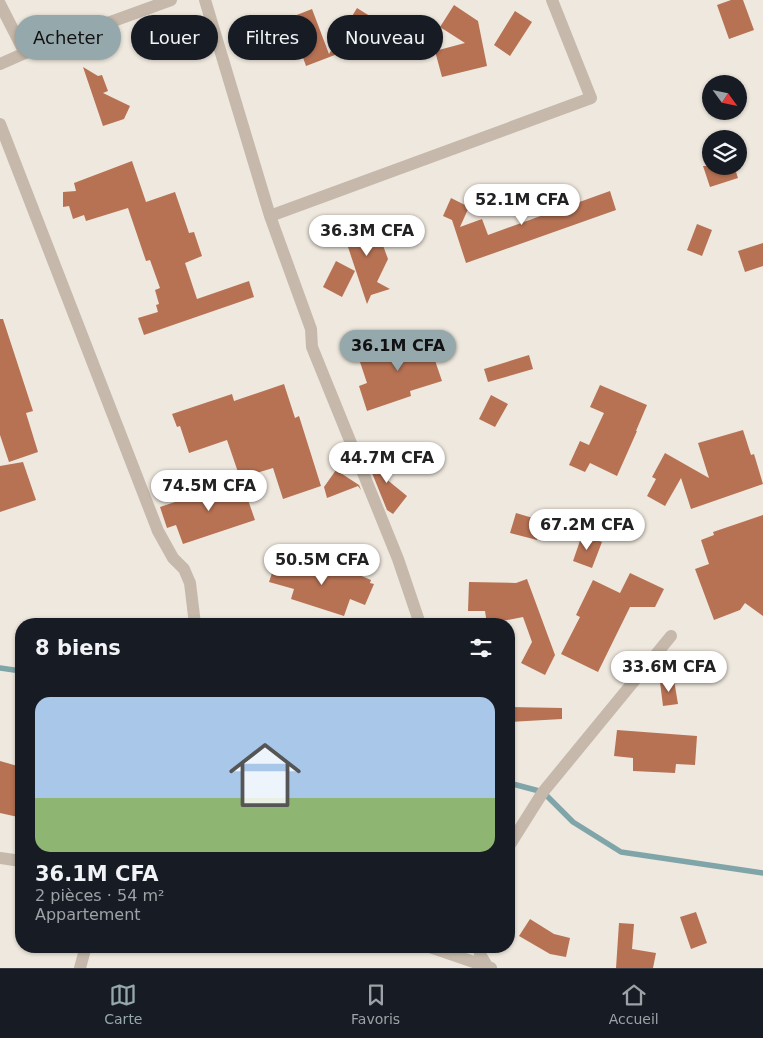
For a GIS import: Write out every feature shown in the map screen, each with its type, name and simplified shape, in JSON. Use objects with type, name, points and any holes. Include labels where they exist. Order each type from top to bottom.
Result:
[{"type":"street","points":[[121,18],[171,0]]},
{"type":"street","points":[[205,0],[270,216],[311,328],[312,347],[398,559],[418,618]]},
{"type":"street","points":[[270,216],[591,98],[552,0]]},
{"type":"street","points":[[0,4],[15,33]]},
{"type":"street","points":[[0,64],[15,57]]},
{"type":"street","points":[[0,124],[158,531],[173,558],[184,569],[190,583],[194,618]]},
{"type":"street","points":[[515,836],[543,792],[671,636]]},
{"type":"street","points":[[0,858],[15,861]]},
{"type":"street","points":[[80,968],[84,953]]},
{"type":"street","points":[[448,953],[489,967]]},
{"type":"street","points":[[480,953],[489,967]]},
{"type":"building","points":[[731,0],[743,0],[754,30],[729,39],[717,5]]},
{"type":"building","points":[[454,5],[478,21],[487,66],[442,77],[437,60],[443,60],[443,49],[465,43],[443,29],[443,22]]},
{"type":"building","points":[[357,8],[368,15],[353,15]]},
{"type":"building","points":[[312,9],[314,15],[297,15]]},
{"type":"building","points":[[515,11],[532,22],[510,56],[494,45]]},
{"type":"building","points":[[317,22],[327,49],[327,58],[306,66],[304,60],[317,60]]},
{"type":"building","points":[[83,67],[98,76],[102,75],[108,91],[103,93],[130,106],[124,119],[103,126]]},
{"type":"building","points":[[132,161],[146,202],[175,192],[189,233],[194,232],[202,256],[185,263],[197,299],[249,281],[254,297],[144,335],[138,318],[158,312],[156,305],[159,304],[155,290],[160,288],[150,260],[146,261],[128,208],[86,221],[84,215],[73,219],[69,206],[63,207],[63,192],[76,191],[74,183]]},
{"type":"building","points":[[706,175],[737,175],[738,178],[710,187]]},
{"type":"building","points":[[610,191],[616,210],[466,263],[452,220],[443,216],[451,198],[469,207],[460,227],[482,219],[488,235]]},
{"type":"building","points":[[374,221],[388,259],[377,282],[390,289],[371,295],[367,304],[343,232]]},
{"type":"building","points":[[697,224],[712,230],[702,256],[687,250]]},
{"type":"building","points":[[763,243],[763,266],[745,272],[738,251]]},
{"type":"building","points":[[336,261],[355,271],[342,297],[323,287]]},
{"type":"building","points":[[0,319],[3,319],[33,411],[26,413],[38,452],[9,462],[0,435]]},
{"type":"building","points":[[426,334],[442,381],[410,391],[411,396],[367,411],[359,386],[367,383],[358,356]]},
{"type":"building","points":[[529,355],[533,369],[488,382],[484,369]]},
{"type":"building","points":[[284,384],[295,418],[299,416],[321,486],[283,499],[273,468],[240,478],[227,440],[189,453],[180,426],[177,427],[172,414],[232,394],[234,401]]},
{"type":"building","points":[[600,385],[647,405],[617,476],[590,463],[585,472],[569,465],[580,441],[589,445],[604,413],[590,407]]},
{"type":"building","points":[[491,395],[508,404],[495,427],[479,419]]},
{"type":"building","points":[[743,430],[751,455],[754,454],[763,484],[691,509],[681,478],[665,506],[647,496],[656,479],[652,477],[665,453],[709,478],[698,443]]},
{"type":"building","points":[[379,453],[394,463],[385,478],[407,496],[393,514],[387,510],[370,468]]},
{"type":"building","points":[[23,462],[36,500],[0,512],[0,466]]},
{"type":"building","points":[[336,470],[359,485],[361,490],[358,486],[327,498],[324,487]]},
{"type":"building","points":[[241,480],[255,520],[183,544],[176,525],[167,528],[160,507]]},
{"type":"building","points":[[516,513],[543,521],[537,540],[510,533]]},
{"type":"building","points":[[763,515],[763,616],[745,603],[740,610],[714,620],[695,569],[709,564],[701,540],[714,535],[713,532]]},
{"type":"building","points":[[582,535],[602,542],[592,568],[573,561]]},
{"type":"building","points":[[277,558],[335,574],[338,566],[371,580],[370,583],[374,584],[365,605],[350,599],[344,616],[291,599],[294,589],[269,582]]},
{"type":"building","points":[[630,573],[664,589],[655,607],[630,607],[598,672],[561,654],[580,617],[576,615],[593,580],[620,593]]},
{"type":"building","points":[[527,579],[555,655],[545,675],[521,663],[532,642],[523,617],[486,618],[485,611],[468,611],[469,582],[516,583]]},
{"type":"building","points":[[674,680],[678,704],[663,706],[660,682]]},
{"type":"building","points":[[515,707],[562,708],[562,719],[515,722]]},
{"type":"building","points":[[617,730],[697,736],[695,765],[676,764],[675,773],[633,771],[633,758],[614,756]]},
{"type":"building","points":[[0,761],[15,765],[15,816],[0,813]]},
{"type":"building","points":[[696,912],[707,943],[691,949],[680,917]]},
{"type":"building","points":[[530,919],[554,934],[570,938],[566,957],[550,954],[519,936]]},
{"type":"building","points":[[619,923],[634,924],[632,949],[656,953],[653,968],[616,968]]},
{"type":"waterway","points":[[0,668],[15,670]]},
{"type":"waterway","points":[[515,785],[543,792],[573,822],[621,852],[763,873]]}]
